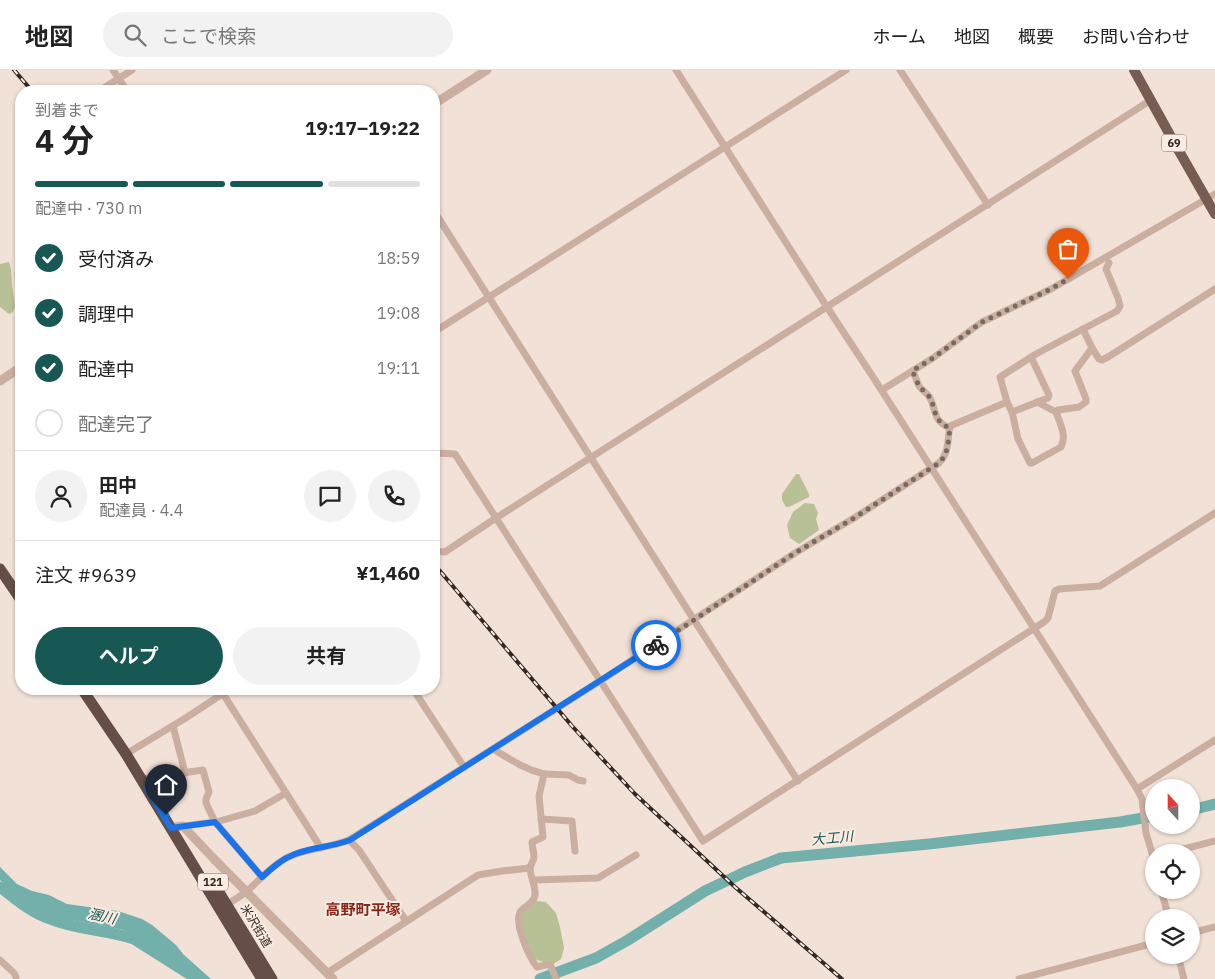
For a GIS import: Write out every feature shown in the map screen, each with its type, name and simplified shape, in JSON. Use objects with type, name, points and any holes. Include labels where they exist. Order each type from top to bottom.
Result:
[{"type":"highway","points":[[0,569],[15,586]]},
{"type":"highway","name":"米沢街道","points":[[86,695],[144,784],[176,827],[223,907],[262,979]]},
{"type":"highway","name":"米沢街道","points":[[223,907],[272,979]]},
{"type":"main road","name":"69","points":[[1134,70],[1175,144],[1211,197],[1215,214]]},
{"type":"street","points":[[113,70],[123,85]]},
{"type":"street","points":[[108,85],[132,70]]},
{"type":"street","points":[[440,100],[487,70]]},
{"type":"street","points":[[676,70],[1137,789],[1142,799],[1146,833],[1150,844]]},
{"type":"street","points":[[440,328],[846,70]]},
{"type":"street","points":[[900,70],[988,204]]},
{"type":"street","points":[[440,552],[445,552],[1151,100]]},
{"type":"street","points":[[882,390],[933,358],[982,322],[1051,289],[1211,197]]},
{"type":"street","points":[[440,221],[798,781]]},
{"type":"street","points":[[1038,402],[1056,412],[1063,430],[1064,443],[1062,447],[1032,464],[1018,439],[1012,412],[1000,377],[1031,357],[1116,311],[1120,306],[1106,269],[1109,263]]},
{"type":"street","points":[[1083,329],[1092,348],[1099,359],[1102,360],[1215,289]]},
{"type":"street","points":[[1056,412],[1058,410],[1079,407],[1086,402],[1075,370],[1092,348]]},
{"type":"street","points":[[1012,412],[1048,398],[1049,395],[1031,357]]},
{"type":"street","points":[[0,381],[15,371]]},
{"type":"street","points":[[912,371],[920,388],[929,396],[940,422],[950,428]]},
{"type":"street","points":[[223,907],[246,892],[284,859],[294,854],[337,845],[350,840],[600,681],[795,553],[854,518],[939,463],[946,453],[950,426],[1007,402]]},
{"type":"street","points":[[440,453],[455,454],[703,841],[1044,622],[1048,618],[1055,591],[1100,586],[1215,513]]},
{"type":"street","points":[[126,754],[173,726],[216,695]]},
{"type":"street","points":[[224,695],[321,848]]},
{"type":"street","points":[[417,695],[464,767]]},
{"type":"street","points":[[173,726],[185,773]]},
{"type":"street","points":[[1137,789],[1215,740]]},
{"type":"street","points":[[493,749],[531,771],[544,774],[568,775],[583,781]]},
{"type":"street","points":[[144,784],[203,770],[209,792],[206,803],[215,822],[262,877]]},
{"type":"street","points":[[544,774],[539,796],[543,838],[532,842],[534,859],[530,868],[535,898],[531,904],[520,912],[518,919],[527,951],[532,961],[537,967],[550,964],[556,979]]},
{"type":"street","points":[[176,827],[215,822],[255,811],[286,793]]},
{"type":"street","points":[[541,819],[572,821],[575,852]]},
{"type":"street","points":[[176,827],[246,892],[330,976],[406,921],[478,875],[530,868]]},
{"type":"street","points":[[350,840],[359,850],[406,921]]},
{"type":"street","points":[[1200,844],[1215,840]]},
{"type":"street","points":[[533,880],[598,878],[636,855]]},
{"type":"street","points":[[1200,930],[1215,926]]},
{"type":"street","points":[[1020,979],[1145,944]]},
{"type":"street","points":[[0,960],[16,977]]},
{"type":"street","points":[[1180,964],[1184,979]]},
{"type":"green space","points":[[9,262],[15,306],[13,312],[9,314],[0,307],[0,264]]},
{"type":"green space","points":[[796,474],[799,474],[809,497],[786,507],[782,500],[782,494]]},
{"type":"green space","points":[[805,503],[814,504],[818,513],[816,519],[819,530],[799,544],[790,538],[787,525],[793,512]]},
{"type":"green space","points":[[537,901],[546,902],[556,913],[560,927],[564,948],[561,959],[552,965],[537,960],[524,948],[519,920],[525,907]]},
{"type":"water","points":[[0,867],[17,884],[32,891],[49,895],[67,904],[118,911],[142,919],[176,945],[183,954],[211,979],[194,979],[172,960],[138,937],[123,930],[71,920],[43,912],[16,895],[0,880]]},
{"type":"waterway","name":"大工川","points":[[1200,808],[1215,804]]},
{"type":"waterway","name":"大工川","points":[[540,979],[596,958],[705,891],[781,858],[929,844],[1145,818]]},
{"type":"waterway","name":"溷川","points":[[0,887],[25,906],[46,917],[73,926],[134,939],[197,979]]},
{"type":"railway","points":[[14,70],[27,85]]},
{"type":"railway","points":[[440,571],[572,726],[635,794],[735,887],[842,979]]},
{"type":"way so far","points":[[656,645],[795,553],[854,518],[939,463],[946,453],[950,428],[940,422],[929,396],[920,388],[912,371],[982,322],[1068,279]]},
{"type":"district","name":"高野町平塚","points":[[363,910]]},
{"type":"route","points":[[166,815],[147,789],[171,828],[215,822],[262,877],[284,859],[294,854],[337,845],[350,840],[656,645]]}]
